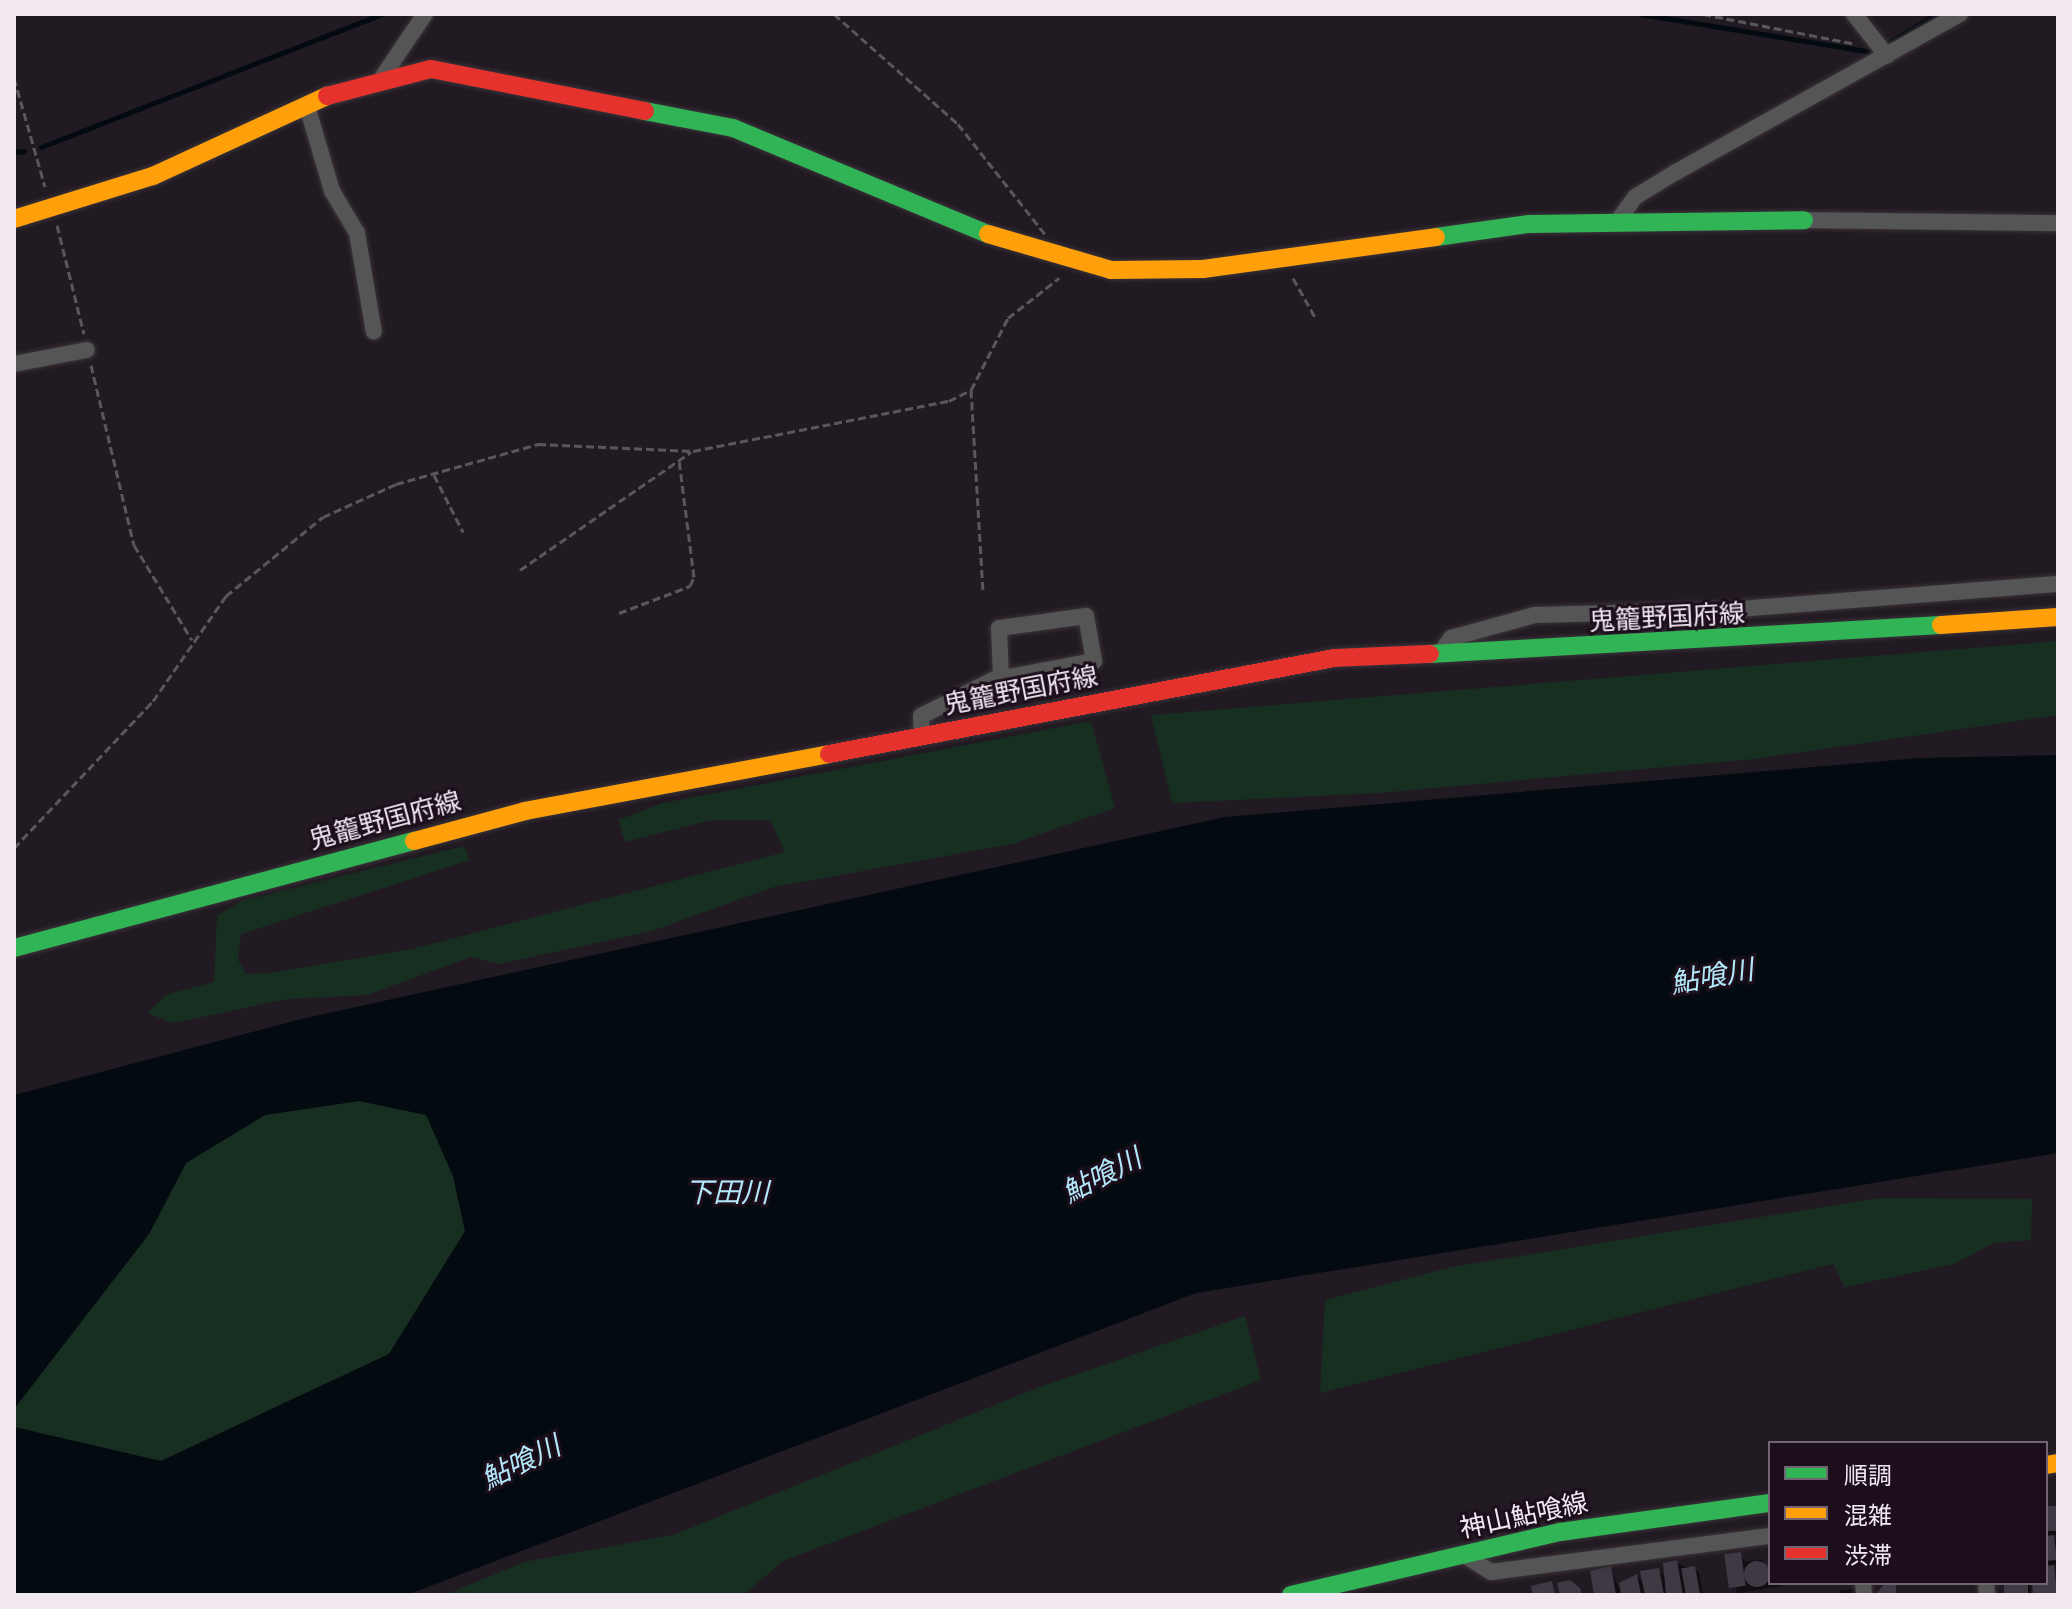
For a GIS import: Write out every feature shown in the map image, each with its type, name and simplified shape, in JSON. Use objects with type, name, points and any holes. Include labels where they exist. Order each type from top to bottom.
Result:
[{"type":"main road","points":[[14,219],[153,176],[307,106],[383,76],[458,71],[706,120],[1058,260],[1153,273],[1529,224],[1804,220]]},
{"type":"main road","name":"鬼籠野国府線","points":[[14,948],[525,811],[1334,658],[1681,644],[2058,617]]},
{"type":"main road","name":"神山鮎喰線","points":[[1291,1595],[1560,1532],[1768,1503]]},
{"type":"street","points":[[383,76],[425,14]]},
{"type":"street","points":[[1854,14],[1882,52]]},
{"type":"street","points":[[1617,222],[1645,191],[1882,52],[1960,14]]},
{"type":"street","points":[[307,106],[332,191],[357,233],[374,332]]},
{"type":"street","points":[[1804,220],[2058,223]]},
{"type":"street","points":[[14,364],[87,350]]},
{"type":"street","points":[[1441,652],[1451,638],[1535,615],[1726,610],[2058,584]]},
{"type":"street","points":[[922,736],[921,716],[1001,677],[1094,661],[1086,616],[999,628],[1001,677]]},
{"type":"street","points":[[1464,1555],[1491,1572],[1768,1536]]},
{"type":"street","points":[[1361,1595],[1378,1576]]},
{"type":"path","points":[[834,14],[904,71],[1004,174],[1058,260],[1059,279],[1008,318],[971,390],[983,590]]},
{"type":"path","points":[[1703,14],[1882,52]]},
{"type":"path","points":[[1282,258],[1315,317]]},
{"type":"path","points":[[14,848],[153,701],[203,621],[251,573],[323,517],[433,473],[538,444],[693,451],[949,401],[971,390]]},
{"type":"path","points":[[520,570],[693,451]]},
{"type":"path","points":[[619,613],[690,586],[694,577],[679,459]]},
{"type":"path","points":[[433,473],[463,532]]},
{"type":"green space","points":[[2058,641],[2058,715],[1754,759],[1379,793],[1172,803],[1151,715]]},
{"type":"green space","points":[[1091,721],[1115,808],[1012,844],[774,887],[652,931],[499,964],[471,957],[367,995],[287,999],[173,1023],[147,1013],[168,994],[214,982],[217,916],[241,901],[464,846],[470,860],[241,934],[238,960],[246,974],[270,973],[412,949],[785,852],[770,820],[711,820],[625,842],[618,820],[663,803]]},
{"type":"green space","points":[[359,1101],[427,1115],[453,1176],[465,1232],[389,1354],[160,1461],[14,1427],[14,1409],[149,1234],[186,1163],[265,1115]]},
{"type":"green space","points":[[1879,1198],[2032,1199],[2031,1240],[1994,1243],[1954,1264],[1845,1287],[1833,1264],[1320,1393],[1325,1300],[1452,1267]]},
{"type":"green space","points":[[1245,1316],[1261,1380],[783,1561],[744,1595],[445,1595],[524,1562],[673,1535],[1037,1388]]},
{"type":"water","name":"下田川","points":[[2058,755],[2058,1153],[1196,1293],[407,1595],[14,1595],[14,1427],[161,1461],[389,1354],[465,1231],[453,1176],[426,1115],[359,1101],[265,1115],[186,1163],[149,1234],[14,1409],[14,1095],[301,1019],[1225,817],[1919,758]]},
{"type":"building","points":[[2048,1506],[2056,1506],[2056,1531],[2048,1531]]},
{"type":"building","points":[[2054,1535],[2057,1560],[2048,1561],[2048,1536]]},
{"type":"building","points":[[1741,1552],[1746,1586],[1729,1588],[1724,1554]]},
{"type":"building","points":[[1677,1560],[1683,1595],[1666,1595],[1663,1563]]},
{"type":"building","points":[[1757,1561],[1766,1565],[1766,1583],[1757,1587],[1748,1583],[1744,1574],[1748,1565]]},
{"type":"building","points":[[2054,1565],[2057,1595],[2033,1595],[2032,1585],[2048,1585],[2048,1566]]},
{"type":"building","points":[[1611,1566],[1616,1595],[1594,1595],[1590,1571]]},
{"type":"building","points":[[1695,1566],[1700,1595],[1686,1595],[1681,1568]]},
{"type":"building","points":[[1659,1568],[1664,1595],[1645,1595],[1640,1571]]},
{"type":"building","points":[[1637,1574],[1641,1595],[1621,1595],[1619,1583]]},
{"type":"building","points":[[1570,1580],[1580,1588],[1582,1595],[1560,1595],[1557,1583]]},
{"type":"building","points":[[1552,1581],[1555,1595],[1533,1595],[1531,1586]]},
{"type":"building","points":[[1883,1585],[1896,1585],[1896,1595],[1875,1595]]},
{"type":"building","points":[[2004,1585],[2028,1585],[2028,1595],[2004,1595]]},
{"type":"waterway","points":[[41,147],[383,14]]},
{"type":"waterway","points":[[1640,14],[1872,52]]},
{"type":"waterway","points":[[1886,44],[1936,14]]},
{"type":"waterway","points":[[14,152],[24,151]]},
{"type":"traffic: fast","points":[[645,111],[733,128],[988,234]]},
{"type":"traffic: fast","points":[[1436,237],[1529,224],[1804,220]]},
{"type":"traffic: fast","points":[[1430,654],[1941,625]]},
{"type":"traffic: fast","points":[[14,948],[414,841]]},
{"type":"traffic: fast","points":[[1291,1595],[1560,1532],[1768,1503]]},
{"type":"traffic: slow","points":[[14,219],[153,176],[327,96]]},
{"type":"traffic: slow","points":[[988,234],[1111,270],[1203,269],[1436,237]]},
{"type":"traffic: slow","points":[[1941,625],[2058,617]]},
{"type":"traffic: slow","points":[[414,841],[525,811],[829,754]]},
{"type":"traffic: slow","points":[[2048,1465],[2058,1463]]},
{"type":"traffic: jam","points":[[327,96],[431,69],[645,111]]},
{"type":"traffic: jam","points":[[829,754],[1334,658],[1430,654]]},
{"type":"water label","name":"鮎喰川","points":[[1712,977]]},
{"type":"water label","name":"鮎喰川","points":[[1102,1176]]},
{"type":"water label","name":"鮎喰川","points":[[521,1463]]}]
